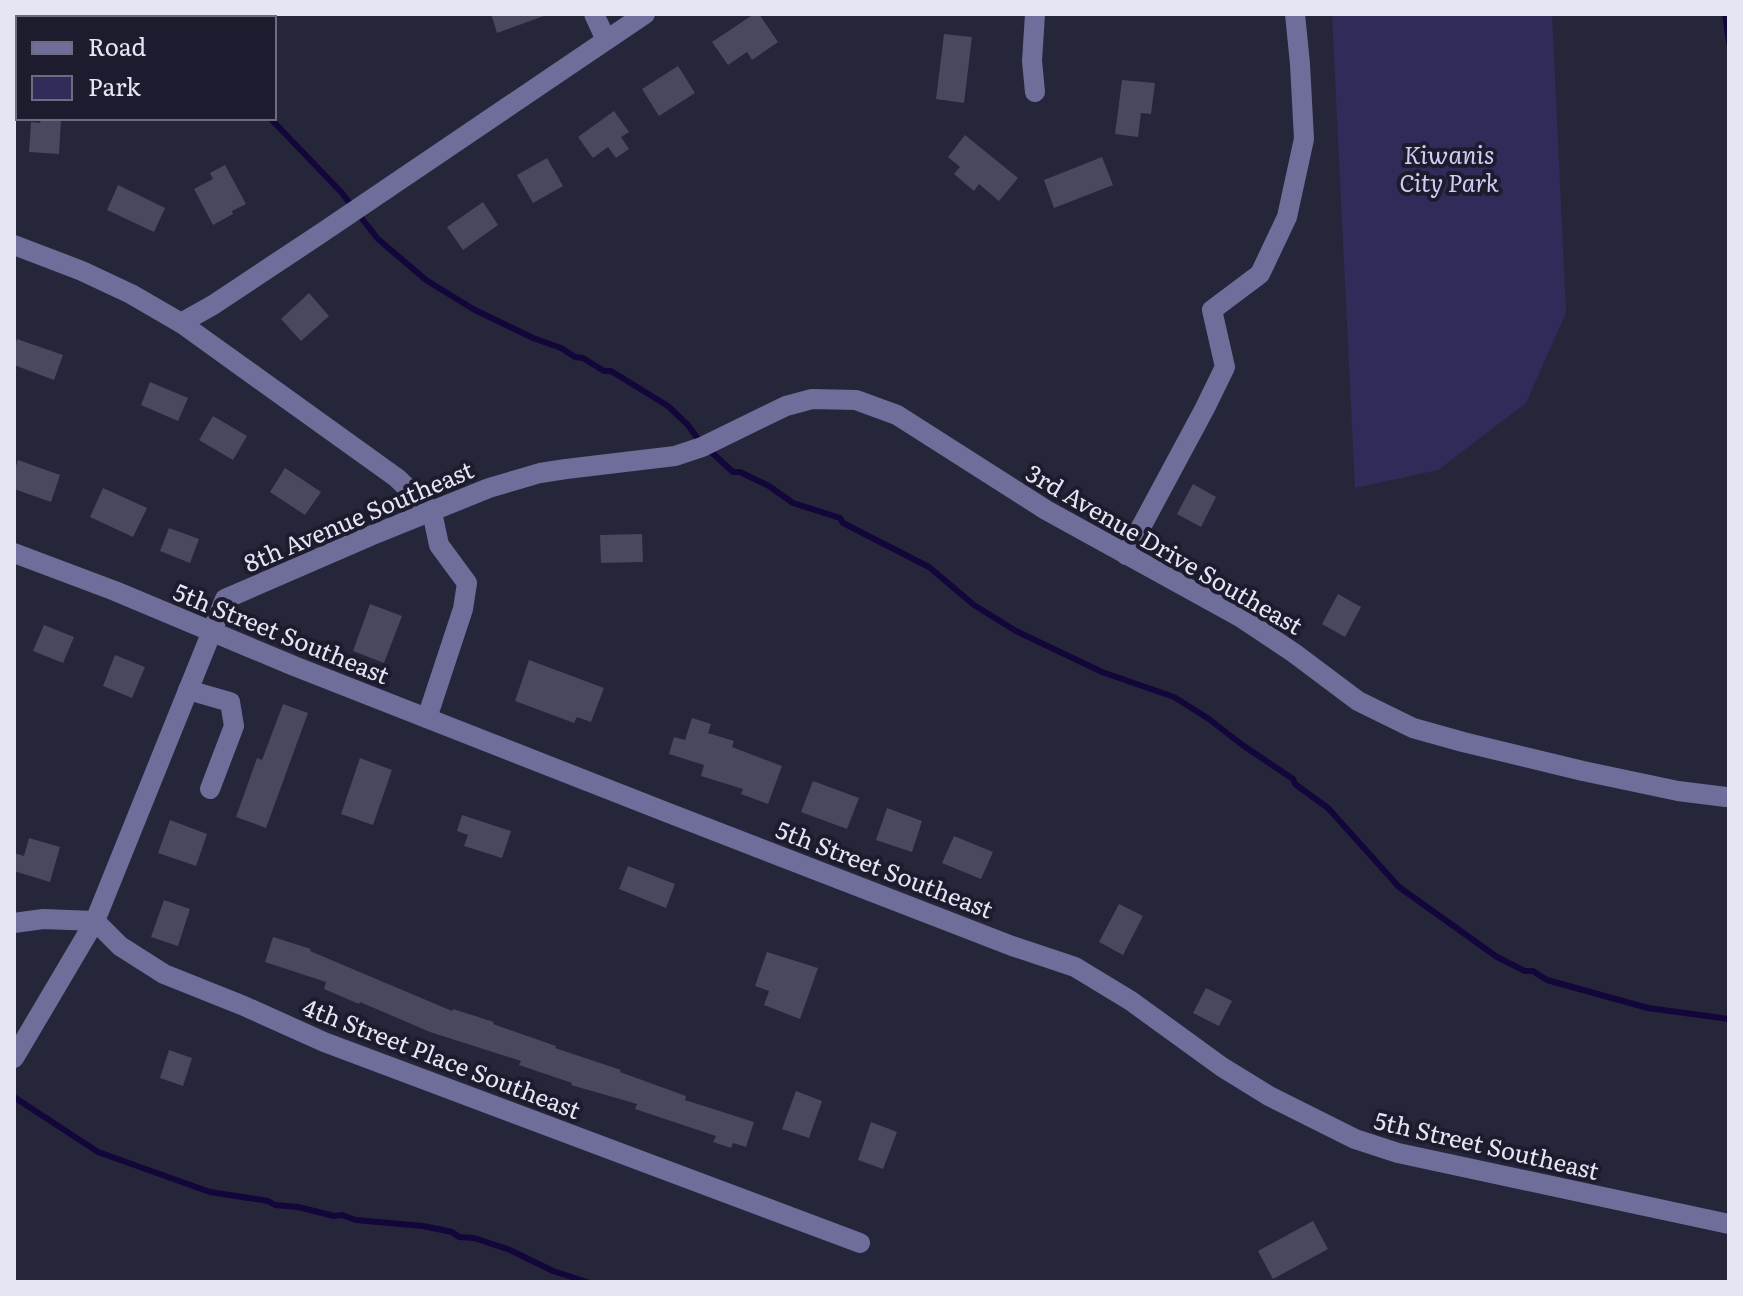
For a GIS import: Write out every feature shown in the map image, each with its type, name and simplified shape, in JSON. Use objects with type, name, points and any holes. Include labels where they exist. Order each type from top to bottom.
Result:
[{"type":"street","points":[[594,14],[606,40]]},
{"type":"street","points":[[181,323],[323,232],[645,14]]},
{"type":"street","points":[[1035,14],[1032,61],[1035,92]]},
{"type":"street","points":[[1126,555],[1225,367],[1212,310],[1260,274],[1287,217],[1304,139],[1295,14]]},
{"type":"street","points":[[14,245],[131,294],[181,323],[397,478],[432,512],[439,545],[467,583],[463,609],[427,718]]},
{"type":"street","name":"3rd Avenue Drive Southeast","points":[[766,415],[812,399],[856,400],[897,415],[1046,510],[1240,617],[1358,701],[1413,728],[1583,771],[1678,791],[1726,797]]},
{"type":"street","name":"8th Avenue Southeast","points":[[14,1058],[95,921],[225,599],[489,488],[540,473],[675,456],[702,447],[766,415]]},
{"type":"street","name":"5th Street Southeast","points":[[14,553],[427,718],[1012,946],[1075,967],[1131,1001],[1234,1075],[1355,1139],[1428,1160],[1729,1224]]},
{"type":"street","points":[[188,690],[230,702],[234,726],[210,789]]},
{"type":"street","points":[[14,923],[43,919],[95,921]]},
{"type":"street","name":"4th Street Place Southeast","points":[[95,921],[120,946],[164,974],[324,1042],[860,1243]]},
{"type":"green space","name":"Kiwanis City Park","points":[[1332,14],[1552,14],[1566,313],[1526,403],[1438,470],[1355,488]]},
{"type":"building","points":[[491,14],[544,14],[544,16],[497,33]]},
{"type":"building","points":[[754,14],[759,14],[778,42],[752,60],[747,52],[728,65],[712,42]]},
{"type":"building","points":[[944,34],[972,37],[964,103],[936,99]]},
{"type":"building","points":[[678,66],[695,93],[659,116],[642,89]]},
{"type":"building","points":[[1122,80],[1155,83],[1151,114],[1141,113],[1138,137],[1115,134]]},
{"type":"building","points":[[614,111],[629,132],[621,137],[629,149],[616,158],[608,147],[593,158],[578,137]]},
{"type":"building","points":[[41,120],[61,120],[59,154],[29,152],[31,122],[40,123]]},
{"type":"building","points":[[965,135],[1018,178],[999,201],[979,184],[974,191],[954,174],[960,167],[948,157]]},
{"type":"building","points":[[1102,157],[1113,185],[1054,208],[1044,180]]},
{"type":"building","points":[[547,158],[563,186],[533,203],[517,175]]},
{"type":"building","points":[[225,165],[246,204],[213,225],[194,189],[213,179],[210,173]]},
{"type":"building","points":[[118,185],[165,208],[154,232],[107,210]]},
{"type":"building","points":[[483,202],[498,225],[463,250],[447,227]]},
{"type":"building","points":[[309,293],[329,316],[301,341],[281,319]]},
{"type":"building","points":[[17,339],[63,355],[54,380],[14,365]]},
{"type":"building","points":[[150,382],[188,398],[178,421],[141,405]]},
{"type":"building","points":[[213,416],[247,436],[233,460],[199,440]]},
{"type":"building","points":[[18,460],[60,475],[51,502],[14,489]]},
{"type":"building","points":[[285,468],[321,492],[305,515],[270,492]]},
{"type":"building","points":[[1193,484],[1216,497],[1201,527],[1177,514]]},
{"type":"building","points":[[103,488],[147,508],[133,537],[90,517]]},
{"type":"building","points":[[169,528],[199,539],[190,563],[160,551]]},
{"type":"building","points":[[642,534],[643,562],[601,563],[600,535]]},
{"type":"building","points":[[1338,594],[1361,607],[1345,637],[1322,624]]},
{"type":"building","points":[[370,604],[402,616],[384,663],[353,651]]},
{"type":"building","points":[[44,625],[74,637],[63,663],[33,651]]},
{"type":"building","points":[[115,655],[145,667],[132,698],[103,686]]},
{"type":"building","points":[[529,660],[604,688],[591,722],[577,717],[574,723],[515,701]]},
{"type":"building","points":[[283,704],[308,713],[266,828],[236,817],[257,758],[262,760]]},
{"type":"building","points":[[692,718],[711,724],[708,733],[734,741],[732,747],[782,766],[768,804],[741,794],[743,789],[701,776],[704,765],[669,754],[674,737],[685,740]]},
{"type":"building","points":[[360,758],[392,770],[373,825],[341,814]]},
{"type":"building","points":[[813,781],[859,798],[847,829],[801,812]]},
{"type":"building","points":[[887,808],[922,821],[912,852],[876,840]]},
{"type":"building","points":[[462,815],[511,831],[502,858],[464,846],[468,835],[457,831]]},
{"type":"building","points":[[170,820],[207,834],[196,866],[158,853]]},
{"type":"building","points":[[954,836],[993,852],[981,879],[942,863]]},
{"type":"building","points":[[29,838],[60,847],[50,882],[14,871],[14,853],[24,856]]},
{"type":"building","points":[[628,866],[675,884],[666,908],[619,889]]},
{"type":"building","points":[[164,900],[190,909],[178,946],[151,937]]},
{"type":"building","points":[[1119,904],[1143,916],[1123,955],[1099,942]]},
{"type":"building","points":[[273,937],[311,949],[452,1011],[494,1022],[686,1096],[685,1100],[754,1122],[746,1147],[733,1143],[731,1148],[713,1142],[716,1136],[635,1109],[637,1104],[571,1085],[519,1065],[521,1061],[430,1032],[324,989],[326,982],[265,962]]},
{"type":"building","points":[[767,952],[818,968],[800,1019],[764,1005],[769,991],[755,986]]},
{"type":"building","points":[[1206,988],[1232,1001],[1219,1026],[1193,1013]]},
{"type":"building","points":[[169,1050],[192,1058],[183,1086],[160,1078]]},
{"type":"building","points":[[796,1091],[822,1101],[809,1138],[782,1129]]},
{"type":"building","points":[[871,1122],[897,1132],[883,1169],[858,1160]]},
{"type":"building","points":[[1313,1221],[1328,1249],[1273,1279],[1258,1251]]},
{"type":"waterway","points":[[1725,14],[1729,42]]},
{"type":"waterway","points":[[272,120],[341,192],[378,239],[426,280],[473,309],[583,358],[604,371],[611,371],[668,406],[700,442]]},
{"type":"waterway","points":[[708,449],[733,472],[740,472],[769,486],[793,503],[840,518],[843,523],[929,567],[974,605],[1016,631],[1102,672],[1174,697],[1209,719],[1328,808],[1399,887],[1497,957],[1547,980],[1648,1008],[1729,1019]]},
{"type":"waterway","points":[[14,1097],[98,1152],[210,1192],[356,1220],[452,1232],[459,1237],[474,1238],[510,1250],[553,1271],[587,1282]]}]
